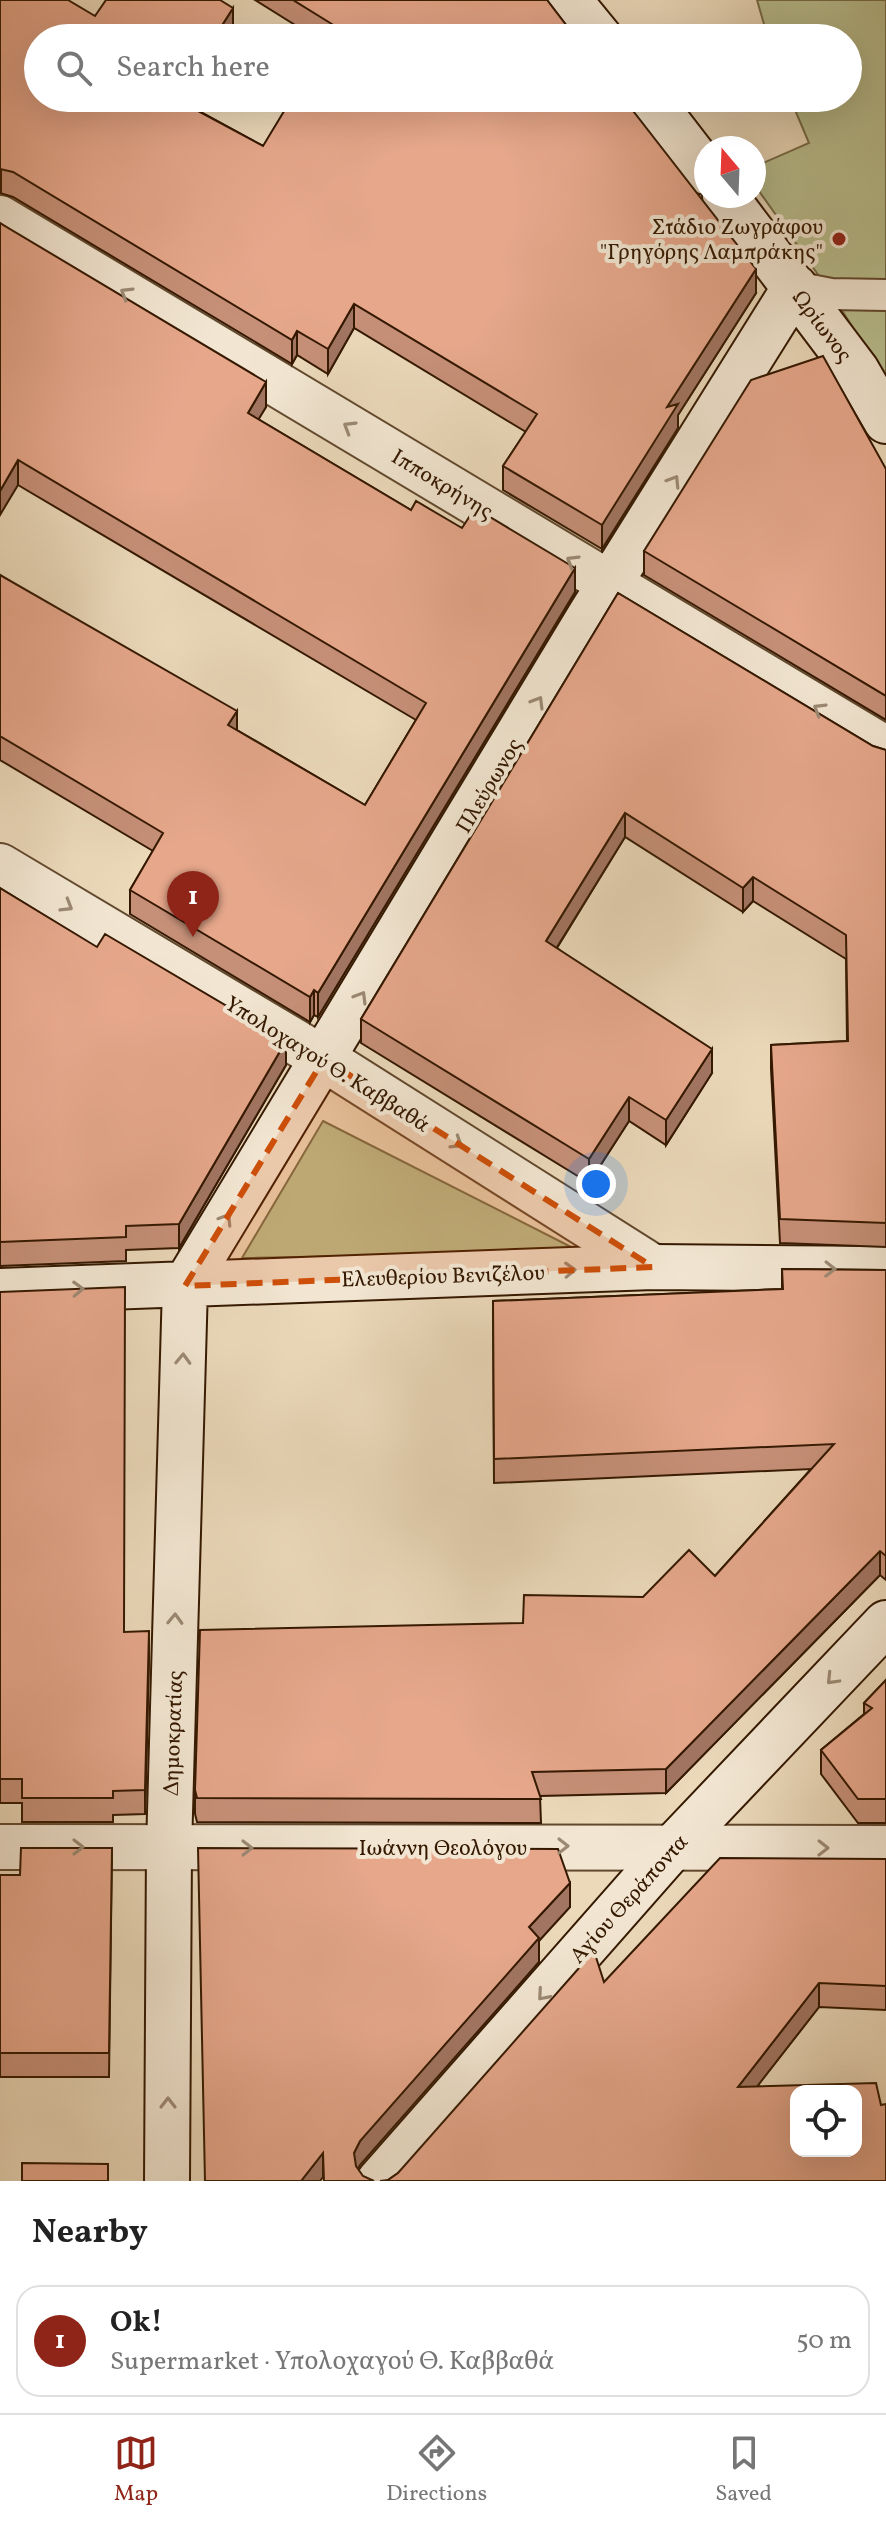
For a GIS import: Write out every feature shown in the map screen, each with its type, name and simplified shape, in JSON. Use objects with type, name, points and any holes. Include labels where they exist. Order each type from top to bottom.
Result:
[{"type":"street","points":[[569,0],[589,24]]},
{"type":"street","points":[[660,112],[694,156]]},
{"type":"street","name":"Ωρίωνος","points":[[734,208],[857,371],[886,421]]},
{"type":"street","name":"Ιπποκρήνης","points":[[0,218],[886,749]]},
{"type":"street","name":"Πλεύρωνος","points":[[185,1286],[609,583],[795,287]]},
{"type":"street","name":"Υπολοχαγού Θ. Καββαθά","points":[[0,866],[324,1059],[653,1267]]},
{"type":"street","name":"Ελευθερίου Βενιζέλου","points":[[0,1291],[653,1267],[886,1269]]},
{"type":"street","name":"Δημοκρατίας","points":[[167,2181],[169,1848],[185,1286]]},
{"type":"street","name":"Αγίου Θεράποντα","points":[[379,2181],[674,1846],[886,1623]]},
{"type":"street","name":"Ιωάννη Θεολόγου","points":[[0,1847],[886,1848]]},
{"type":"lane","points":[[795,287],[831,294],[886,295]]},
{"type":"highlighted area","points":[[324,1059],[653,1267],[185,1286]]},
{"type":"green space","name":"Στάδιο Ζωγράφου \"Γρηγόρης Λαμπράκης\"","points":[[757,0],[886,0],[886,380],[831,293],[766,201],[766,162],[809,143],[796,112],[862,112],[862,24],[764,24]]},
{"type":"green space","points":[[323,1121],[581,1252],[242,1258]]},
{"type":"building","points":[[0,0],[68,0],[95,16],[106,0],[220,0],[233,8],[223,24],[24,24],[24,112],[200,112],[263,146],[284,112],[634,112],[694,189],[694,208],[709,208],[756,269],[667,407],[678,404],[602,525],[503,466],[537,414],[354,304],[328,349],[297,331],[292,340],[13,172],[0,169]]},
{"type":"building","points":[[293,0],[547,0],[565,24],[332,24]]},
{"type":"building","points":[[0,223],[266,382],[248,413],[411,510],[416,501],[462,528],[475,508],[575,568],[318,993],[314,990],[310,997],[130,890],[163,833],[0,736],[0,575],[237,711],[228,725],[365,805],[426,703],[18,460],[0,491]]},
{"type":"building","points":[[823,356],[886,469],[886,696],[644,551],[751,380]]},
{"type":"building","points":[[618,593],[873,746],[886,750],[886,1223],[780,1219],[771,1045],[848,1041],[846,935],[753,877],[743,888],[625,813],[546,941],[712,1049],[666,1120],[629,1097],[589,1159],[361,1019]]},
{"type":"building","points":[[0,888],[97,947],[105,934],[286,1041],[179,1224],[126,1226],[126,1237],[0,1242]]},
{"type":"building","points":[[782,1269],[886,1270],[886,1556],[880,1551],[666,1769],[532,1772],[541,1799],[197,1798],[200,1630],[523,1623],[524,1595],[643,1597],[689,1550],[715,1576],[834,1444],[494,1459],[493,1301],[783,1289]]},
{"type":"building","points":[[125,1287],[124,1632],[149,1631],[145,1790],[113,1791],[113,1798],[22,1798],[22,1779],[0,1779],[0,1292]]},
{"type":"building","points":[[886,1680],[886,1799],[858,1799],[821,1750],[872,1708],[864,1703]]},
{"type":"building","points":[[21,1848],[112,1848],[109,2053],[0,2053],[0,1875],[20,1875]]},
{"type":"building","points":[[198,1848],[558,1849],[570,1883],[529,1927],[539,1938],[360,2141],[354,2153],[356,2166],[363,2176],[374,2181],[324,2181],[323,2153],[301,2181],[205,2181]]},
{"type":"building","points":[[720,1858],[886,1859],[886,1986],[819,1983],[738,2087],[790,2085],[790,2157],[862,2157],[862,2085],[807,2085],[876,2083],[881,2105],[886,2104],[886,2181],[380,2181],[398,2173],[594,1951],[604,1982]]},
{"type":"building","points":[[22,2163],[108,2164],[108,2181],[22,2181]]},
{"type":"place","name":"Στάδιο Ζωγράφου \"Γρηγόρης Λαμπράκης\"","points":[[839,239]]},
{"type":"place","name":"Ok!","points":[[193,937]]}]
